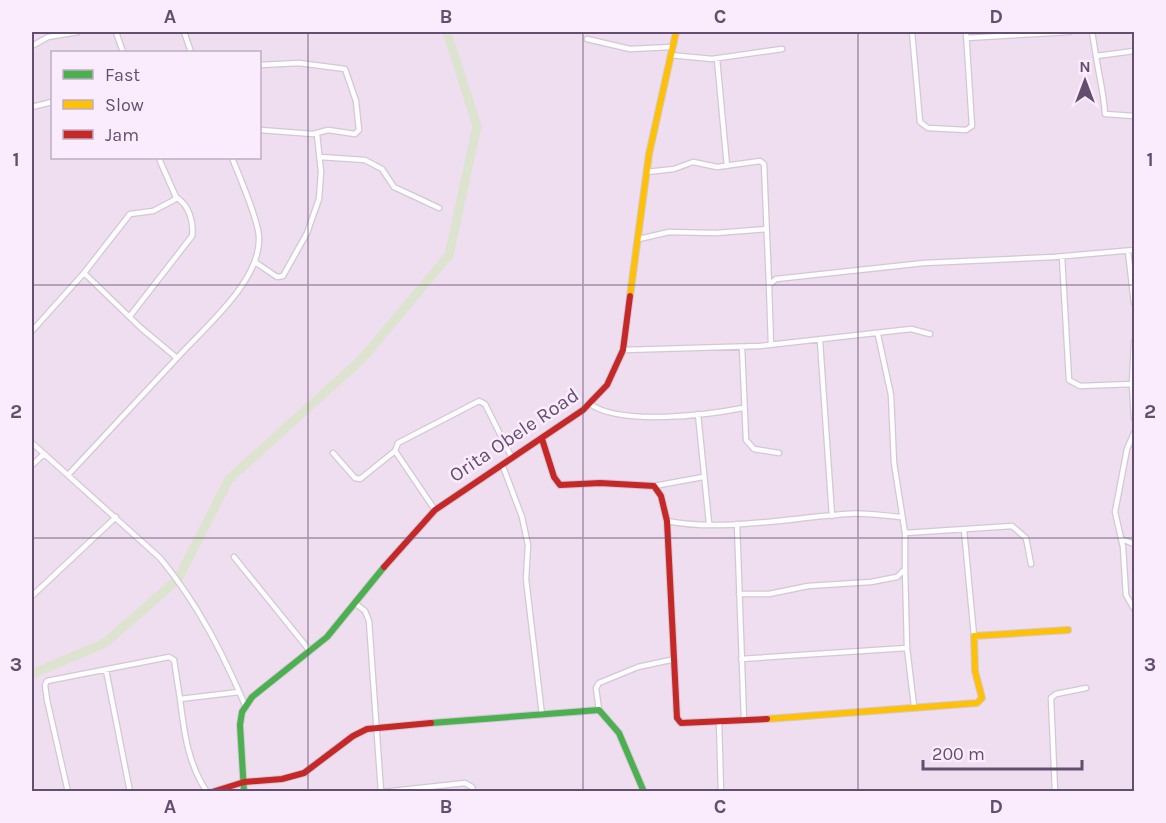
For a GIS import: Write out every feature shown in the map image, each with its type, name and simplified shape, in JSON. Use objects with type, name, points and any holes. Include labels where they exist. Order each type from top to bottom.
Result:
[{"type":"street","points":[[32,46],[48,37],[78,32]]},
{"type":"street","points":[[116,32],[123,51]]},
{"type":"street","points":[[184,32],[191,51]]},
{"type":"street","name":"Orita Obele Road","points":[[245,705],[310,651],[356,604],[389,560],[435,510],[542,439],[590,404],[607,385],[623,350],[647,172],[670,51],[676,32]]},
{"type":"street","points":[[912,32],[919,120],[928,128],[966,130],[971,128],[966,32]]},
{"type":"street","points":[[966,38],[1069,32]]},
{"type":"street","points":[[1092,32],[1100,83],[1105,95],[1105,114],[1134,116]]},
{"type":"street","points":[[587,39],[630,49],[670,51],[717,59],[782,50]]},
{"type":"street","points":[[1096,56],[1134,51]]},
{"type":"street","points":[[717,59],[727,166]]},
{"type":"street","points":[[261,65],[299,63],[347,70],[356,101],[358,132],[355,134],[328,130],[317,134],[261,130]]},
{"type":"street","points":[[32,107],[51,102]]},
{"type":"street","points":[[255,262],[278,277],[285,275],[307,233],[322,183],[317,134]]},
{"type":"street","points":[[320,158],[365,160],[382,169],[394,187],[439,208]]},
{"type":"street","points":[[130,316],[192,236],[194,225],[184,204],[176,197],[161,159]]},
{"type":"street","points":[[68,475],[244,284],[255,262],[258,230],[231,159]]},
{"type":"street","points":[[647,172],[674,169],[693,162],[727,166],[756,162],[764,164],[771,345]]},
{"type":"street","points":[[32,331],[84,273],[130,214],[153,211],[176,197]]},
{"type":"street","points":[[639,239],[669,232],[716,233],[766,229]]},
{"type":"street","points":[[769,285],[776,279],[792,276],[975,260],[1134,250]]},
{"type":"street","points":[[1128,251],[1134,303]]},
{"type":"street","points":[[1062,256],[1069,380],[1080,386],[1132,384]]},
{"type":"street","points":[[84,273],[177,358]]},
{"type":"street","points":[[623,350],[771,345],[911,330],[930,334]]},
{"type":"street","points":[[878,335],[891,395],[894,462],[905,533],[907,648],[914,706]]},
{"type":"street","points":[[820,341],[832,516]]},
{"type":"street","points":[[1134,342],[1132,384],[1134,418]]},
{"type":"street","points":[[742,347],[743,408],[749,446],[779,453]]},
{"type":"street","points":[[333,453],[355,478],[360,479],[396,451],[398,443],[479,401],[485,404],[512,458]]},
{"type":"street","points":[[590,404],[607,412],[663,417],[743,408]]},
{"type":"street","points":[[698,414],[709,523]]},
{"type":"street","points":[[1134,433],[1127,449],[1115,504],[1126,595],[1134,609]]},
{"type":"street","points":[[542,439],[554,477],[560,485],[600,483],[654,486],[703,477]]},
{"type":"street","points":[[32,443],[160,558],[177,579],[214,637],[245,705],[240,724],[244,792]]},
{"type":"street","points":[[396,451],[435,510]]},
{"type":"street","points":[[32,465],[44,454]]},
{"type":"street","points":[[502,464],[522,517],[528,545],[526,579],[542,715]]},
{"type":"street","points":[[654,486],[661,496],[667,521],[679,721],[685,724],[799,718],[914,706],[971,704],[981,700],[975,671],[964,530]]},
{"type":"street","points":[[667,521],[685,524],[737,524],[848,513],[901,517]]},
{"type":"street","points":[[32,596],[116,517]]},
{"type":"street","points":[[737,524],[744,720]]},
{"type":"street","points":[[905,533],[1008,526],[1017,528],[1026,538],[1031,564]]},
{"type":"street","points":[[1121,539],[1134,544]]},
{"type":"street","points":[[234,557],[310,651]]},
{"type":"street","points":[[738,594],[769,594],[808,586],[871,582],[897,577],[905,570]]},
{"type":"street","points":[[356,604],[364,611],[369,621],[375,729],[382,792],[465,783],[472,787],[473,792]]},
{"type":"street","points":[[974,636],[1020,631],[1068,630]]},
{"type":"street","points":[[741,659],[907,648]]},
{"type":"street","points":[[68,792],[45,685],[47,681],[172,658],[191,760],[207,792]]},
{"type":"street","points":[[641,791],[619,733],[599,710],[596,688],[599,683],[638,667],[675,659]]},
{"type":"street","points":[[106,670],[130,792]]},
{"type":"street","points":[[1055,792],[1051,698],[1063,691],[1086,688]]},
{"type":"street","points":[[180,699],[239,692]]},
{"type":"street","points":[[212,792],[244,782],[292,777],[304,773],[353,736],[375,729],[476,718],[599,710]]},
{"type":"street","points":[[719,721],[721,792]]},
{"type":"shaded area","points":[[32,32],[1134,32],[1134,791],[32,791]]},
{"type":"waterway","points":[[32,674],[105,643],[178,579],[229,479],[362,359],[449,255],[477,126],[447,32]]},
{"type":"traffic: fast","points":[[244,792],[240,725],[242,712],[252,697],[327,637],[384,567]]},
{"type":"traffic: fast","points":[[431,723],[599,710],[619,733],[644,792]]},
{"type":"traffic: slow","points":[[630,296],[649,154],[676,32]]},
{"type":"traffic: slow","points":[[767,719],[977,703],[982,698],[975,671],[974,636],[1068,630]]},
{"type":"traffic: jam","points":[[384,567],[435,510],[583,410],[607,385],[623,350],[630,296]]},
{"type":"traffic: jam","points":[[542,439],[554,477],[560,485],[600,483],[654,486],[661,496],[667,521],[677,718],[681,723],[767,719]]},
{"type":"traffic: jam","points":[[212,792],[244,782],[282,779],[304,773],[353,736],[367,729],[431,723]]}]
